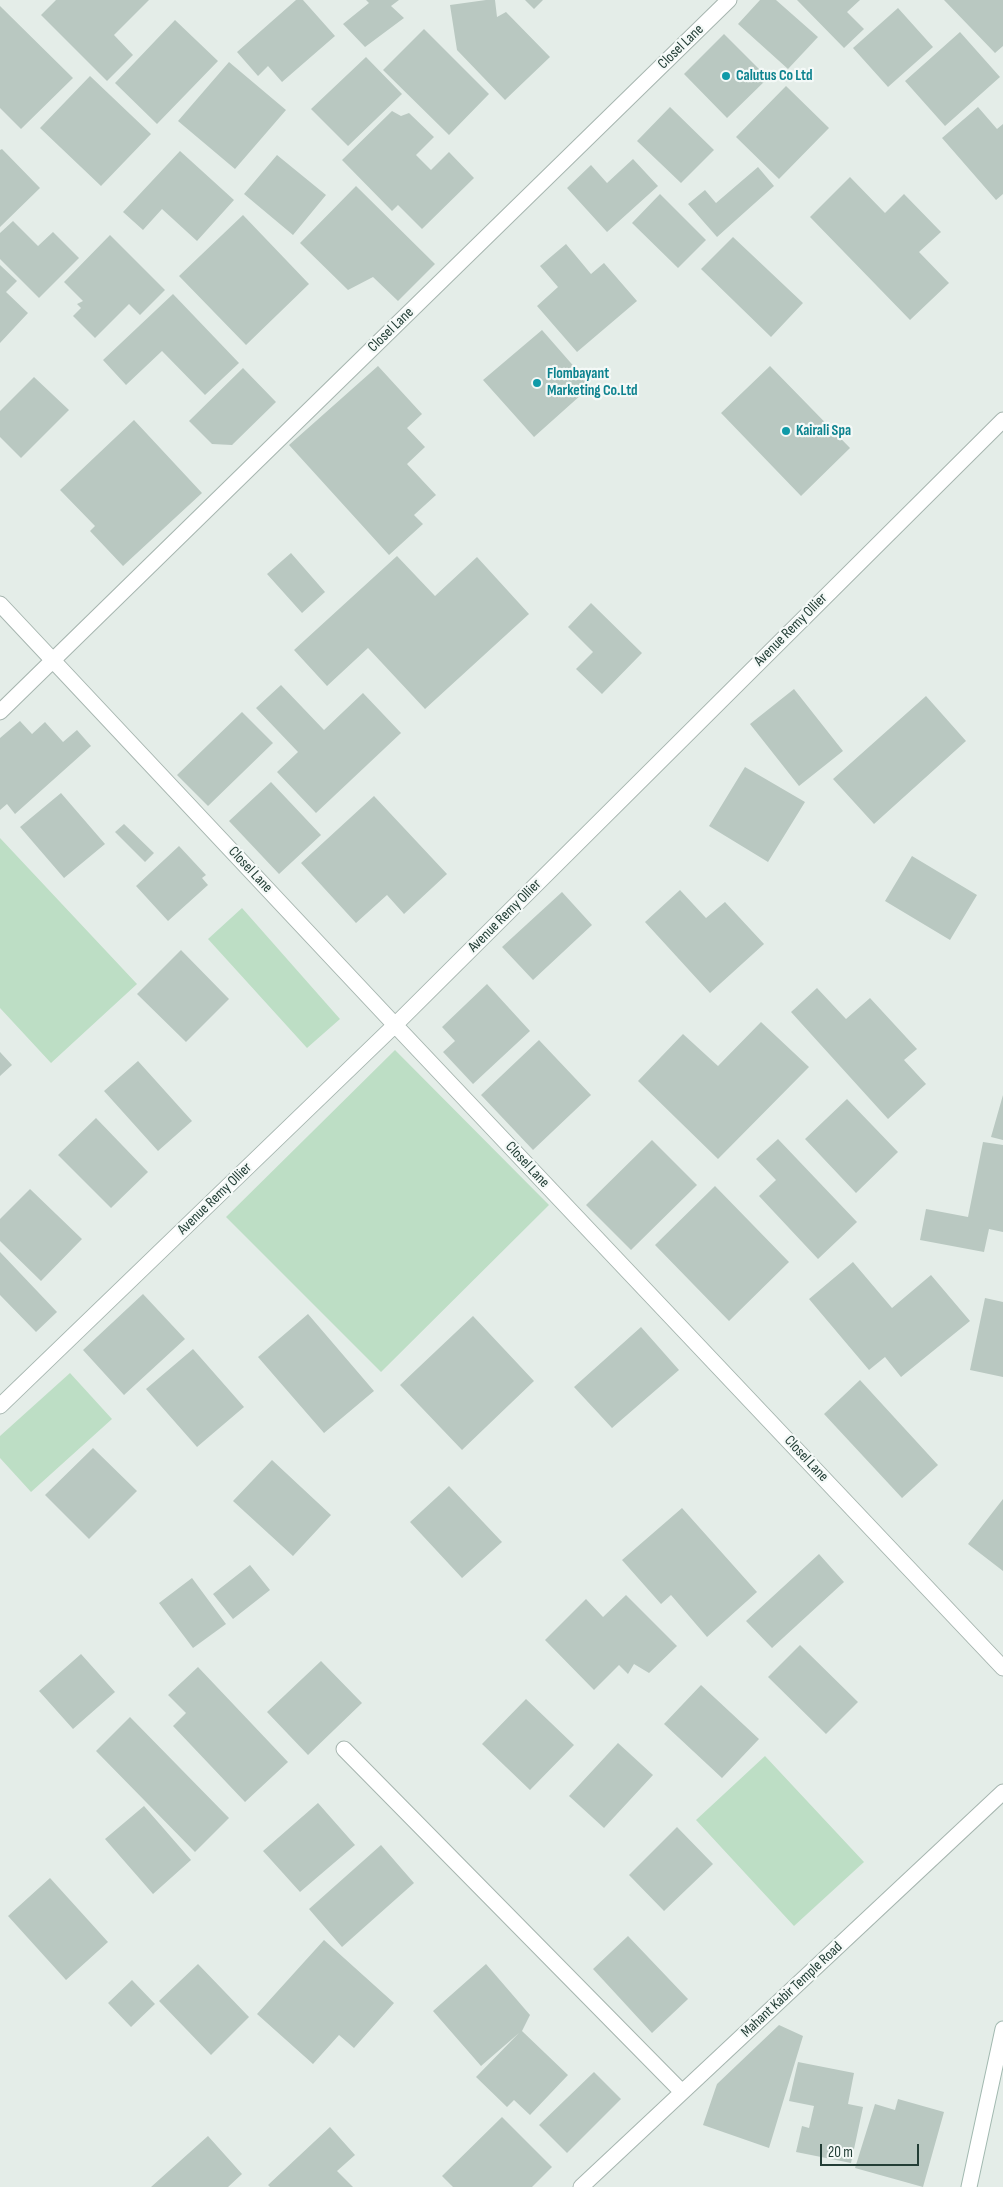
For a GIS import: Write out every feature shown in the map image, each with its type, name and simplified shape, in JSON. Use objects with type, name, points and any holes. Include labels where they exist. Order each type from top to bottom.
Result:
[{"type":"street","name":"Closel Lane","points":[[53,661],[729,0]]},
{"type":"street","name":"Avenue Remy Ollier","points":[[0,1406],[395,1025],[1003,420]]},
{"type":"street","name":"Closel Lane","points":[[0,604],[1003,1668]]},
{"type":"street","points":[[0,712],[53,661]]},
{"type":"street","points":[[344,1748],[682,2092]]},
{"type":"street","name":"Mahant Kabir Temple Road","points":[[580,2187],[1003,1792]]},
{"type":"street","points":[[969,2187],[1003,2028]]},
{"type":"green space","points":[[0,838],[137,984],[51,1063],[0,1008]]},
{"type":"green space","points":[[242,908],[340,1019],[307,1048],[208,939]]},
{"type":"green space","points":[[395,1050],[549,1205],[381,1372],[226,1217]]},
{"type":"green space","points":[[70,1373],[112,1419],[31,1492],[0,1458],[0,1436]]},
{"type":"green space","points":[[765,1756],[864,1862],[794,1926],[696,1820]]},
{"type":"building","points":[[56,0],[149,0],[114,35],[133,55],[107,81],[41,15]]},
{"type":"building","points":[[296,0],[303,0],[335,36],[282,82],[268,66],[258,76],[237,52]]},
{"type":"building","points":[[366,0],[399,0],[391,6],[404,18],[365,47],[343,24],[369,3]]},
{"type":"building","points":[[495,0],[497,17],[506,12],[550,57],[505,100],[457,50],[450,5]]},
{"type":"building","points":[[525,0],[543,0],[534,9]]},
{"type":"building","points":[[760,0],[776,0],[818,37],[788,69],[738,24]]},
{"type":"building","points":[[797,0],[860,0],[847,12],[864,29],[844,48]]},
{"type":"building","points":[[944,0],[1003,0],[1003,46],[995,53]]},
{"type":"building","points":[[0,6],[73,78],[21,129],[0,108]]},
{"type":"building","points":[[898,8],[933,47],[888,87],[853,48]]},
{"type":"building","points":[[175,20],[218,61],[157,124],[115,83]]},
{"type":"building","points":[[424,29],[489,94],[449,135],[383,70]]},
{"type":"building","points":[[960,32],[1000,77],[945,126],[905,81]]},
{"type":"building","name":"Calutus Co Ltd","points":[[724,34],[768,78],[727,118],[684,74]]},
{"type":"building","points":[[366,57],[402,94],[348,146],[311,109]]},
{"type":"building","points":[[229,62],[286,110],[235,169],[178,121]]},
{"type":"building","points":[[90,76],[151,134],[101,186],[40,128]]},
{"type":"building","points":[[786,86],[829,128],[779,179],[736,137]]},
{"type":"building","points":[[670,107],[714,150],[681,183],[637,141]]},
{"type":"building","points":[[978,107],[997,129],[1003,124],[1003,194],[996,200],[942,138]]},
{"type":"building","points":[[392,111],[401,116],[409,113],[434,137],[416,155],[431,170],[449,152],[474,178],[422,229],[398,205],[392,211],[342,160]]},
{"type":"building","points":[[2,149],[40,188],[0,227],[0,150]]},
{"type":"building","points":[[180,151],[234,200],[197,241],[162,209],[143,230],[123,212]]},
{"type":"building","points":[[277,155],[326,195],[293,235],[244,194]]},
{"type":"building","points":[[633,159],[658,186],[607,232],[567,188],[591,165],[607,183]]},
{"type":"building","points":[[758,167],[774,186],[717,237],[688,204],[705,190],[716,203]]},
{"type":"building","points":[[850,177],[885,213],[904,194],[941,232],[919,252],[949,283],[910,320],[810,217]]},
{"type":"building","points":[[356,186],[435,264],[398,301],[373,277],[348,290],[300,243]]},
{"type":"building","points":[[660,194],[706,240],[678,268],[632,223]]},
{"type":"building","points":[[243,215],[309,284],[246,345],[179,276]]},
{"type":"building","points":[[13,221],[38,246],[53,232],[79,258],[39,298],[0,259],[0,233]]},
{"type":"building","points":[[110,235],[165,290],[140,315],[129,304],[95,338],[73,316],[81,308],[77,304],[83,301],[64,282]]},
{"type":"building","points":[[733,237],[803,303],[771,337],[701,269]]},
{"type":"building","points":[[566,244],[591,274],[604,263],[637,301],[577,352],[537,306],[558,287],[540,266]]},
{"type":"building","points":[[0,265],[17,281],[6,292],[28,313],[0,343]]},
{"type":"building","points":[[173,294],[239,363],[205,395],[162,351],[126,385],[103,360]]},
{"type":"building","name":"Flombayant Marketing Co.Ltd","points":[[542,330],[591,386],[534,437],[483,380]]},
{"type":"building","points":[[378,366],[422,414],[407,428],[425,447],[407,464],[436,495],[414,515],[423,524],[389,555],[289,445]]},
{"type":"building","name":"Kairali Spa","points":[[770,366],[850,448],[801,496],[721,413]]},
{"type":"building","points":[[243,368],[276,402],[232,445],[212,444],[189,421]]},
{"type":"building","points":[[34,377],[69,410],[21,458],[0,437],[0,411]]},
{"type":"building","points":[[134,420],[202,493],[123,566],[90,531],[95,526],[60,490]]},
{"type":"building","points":[[291,553],[325,592],[302,613],[267,574]]},
{"type":"building","points":[[397,556],[435,596],[477,557],[529,614],[425,709],[368,648],[327,686],[294,650]]},
{"type":"building","points":[[591,603],[642,653],[602,694],[576,669],[593,652],[568,627]]},
{"type":"building","points":[[281,685],[324,730],[363,693],[401,733],[316,813],[277,772],[298,752],[256,708]]},
{"type":"building","points":[[794,689],[843,751],[799,786],[750,724]]},
{"type":"building","points":[[926,696],[966,741],[874,824],[833,779]]},
{"type":"building","points":[[242,712],[273,743],[208,806],[177,775]]},
{"type":"building","points":[[20,721],[32,734],[45,722],[63,742],[77,730],[91,746],[15,814],[7,804],[0,810],[0,738]]},
{"type":"building","points":[[745,767],[805,802],[768,862],[709,826]]},
{"type":"building","points":[[271,782],[321,835],[279,874],[229,821]]},
{"type":"building","points":[[61,793],[105,844],[64,878],[20,827]]},
{"type":"building","points":[[374,796],[447,874],[404,914],[387,895],[356,923],[301,863]]},
{"type":"building","points":[[124,824],[154,853],[145,862],[115,832]]},
{"type":"building","points":[[179,846],[206,875],[202,878],[208,885],[168,921],[136,886]]},
{"type":"building","points":[[912,856],[977,895],[950,940],[885,901]]},
{"type":"building","points":[[680,890],[706,918],[725,902],[764,944],[710,993],[645,922]]},
{"type":"building","points":[[562,892],[592,925],[533,980],[502,947]]},
{"type":"building","points":[[181,950],[229,999],[186,1042],[137,994]]},
{"type":"building","points":[[487,984],[530,1031],[473,1084],[443,1052],[455,1041],[442,1027]]},
{"type":"building","points":[[817,988],[846,1019],[870,998],[917,1049],[904,1060],[926,1084],[888,1119],[791,1012]]},
{"type":"building","points":[[761,1022],[809,1067],[718,1159],[638,1081],[683,1034],[718,1066]]},
{"type":"building","points":[[539,1040],[591,1095],[533,1150],[481,1095]]},
{"type":"building","points":[[0,1052],[12,1065],[0,1076]]},
{"type":"building","points":[[138,1061],[192,1121],[158,1151],[104,1091]]},
{"type":"building","points":[[1003,1095],[1003,1140],[991,1137]]},
{"type":"building","points":[[847,1099],[898,1152],[856,1193],[805,1139]]},
{"type":"building","points":[[96,1118],[148,1172],[111,1208],[58,1155]]},
{"type":"building","points":[[778,1139],[857,1222],[818,1259],[759,1196],[776,1180],[756,1159]]},
{"type":"building","points":[[652,1140],[697,1185],[631,1250],[586,1205]]},
{"type":"building","points":[[983,1142],[1003,1145],[1003,1232],[989,1229],[984,1252],[920,1240],[926,1209],[968,1217]]},
{"type":"building","points":[[715,1186],[789,1262],[729,1321],[655,1245]]},
{"type":"building","points":[[30,1189],[82,1239],[41,1281],[0,1241],[0,1219]]},
{"type":"building","points":[[0,1252],[57,1312],[36,1332],[0,1295]]},
{"type":"building","points":[[853,1262],[892,1308],[931,1275],[970,1321],[901,1377],[885,1357],[869,1370],[809,1299]]},
{"type":"building","points":[[143,1294],[185,1339],[124,1395],[83,1350]]},
{"type":"building","points":[[985,1298],[1003,1302],[1003,1377],[970,1370]]},
{"type":"building","points":[[308,1314],[374,1391],[324,1433],[258,1357]]},
{"type":"building","points":[[473,1316],[534,1381],[462,1450],[400,1385]]},
{"type":"building","points":[[641,1327],[679,1370],[612,1428],[574,1387]]},
{"type":"building","points":[[193,1349],[244,1407],[197,1447],[146,1389]]},
{"type":"building","points":[[860,1380],[938,1465],[902,1498],[824,1414]]},
{"type":"building","points":[[93,1448],[137,1491],[89,1539],[45,1495]]},
{"type":"building","points":[[272,1460],[331,1515],[293,1556],[233,1501]]},
{"type":"building","points":[[449,1486],[502,1542],[462,1578],[410,1522]]},
{"type":"building","points":[[1003,1499],[1003,1571],[968,1544]]},
{"type":"building","points":[[682,1508],[757,1592],[707,1637],[671,1595],[661,1604],[622,1560]]},
{"type":"building","points":[[819,1554],[844,1582],[772,1648],[746,1621]]},
{"type":"building","points":[[250,1565],[270,1590],[233,1619],[213,1594]]},
{"type":"building","points":[[192,1578],[226,1624],[193,1648],[159,1603]]},
{"type":"building","points":[[626,1595],[677,1646],[649,1673],[634,1664],[628,1674],[619,1665],[594,1690],[545,1640],[586,1599],[603,1617]]},
{"type":"building","points":[[800,1645],[858,1702],[826,1734],[768,1677]]},
{"type":"building","points":[[81,1654],[115,1692],[73,1729],[39,1691]]},
{"type":"building","points":[[321,1661],[362,1703],[308,1755],[267,1712]]},
{"type":"building","points":[[198,1667],[288,1762],[245,1802],[173,1726],[186,1713],[168,1695]]},
{"type":"building","points":[[701,1685],[759,1739],[722,1778],[664,1724]]},
{"type":"building","points":[[526,1699],[574,1745],[530,1790],[482,1744]]},
{"type":"building","points":[[130,1717],[229,1818],[195,1852],[96,1751]]},
{"type":"building","points":[[618,1743],[653,1775],[604,1828],[569,1796]]},
{"type":"building","points":[[318,1803],[355,1845],[300,1892],[263,1851]]},
{"type":"building","points":[[144,1806],[191,1860],[153,1894],[105,1839]]},
{"type":"building","points":[[677,1827],[713,1864],[664,1911],[629,1875]]},
{"type":"building","points":[[381,1845],[414,1883],[342,1947],[309,1909]]},
{"type":"building","points":[[50,1878],[108,1942],[66,1980],[8,1916]]},
{"type":"building","points":[[628,1936],[688,1999],[652,2033],[593,1969]]},
{"type":"building","points":[[324,1940],[394,2003],[354,2048],[339,2035],[313,2064],[257,2014]]},
{"type":"building","points":[[198,1964],[249,2017],[211,2055],[159,2001]]},
{"type":"building","points":[[486,1964],[530,2015],[522,2031],[568,2075],[530,2115],[514,2100],[507,2107],[476,2077],[519,2033],[481,2066],[433,2011]]},
{"type":"building","points":[[132,1980],[155,2004],[131,2027],[108,2003]]},
{"type":"building","points":[[779,2025],[803,2036],[769,2148],[703,2125],[717,2084]]},
{"type":"building","points":[[798,2062],[854,2073],[848,2104],[863,2107],[851,2163],[796,2152],[802,2126],[809,2128],[814,2106],[789,2101]]},
{"type":"building","points":[[594,2072],[621,2099],[567,2153],[539,2125]]},
{"type":"building","points":[[898,2099],[944,2112],[923,2187],[855,2168],[875,2104],[895,2110]]},
{"type":"building","points":[[502,2117],[552,2167],[532,2187],[453,2187],[442,2176]]},
{"type":"building","points":[[330,2127],[355,2155],[337,2171],[353,2187],[270,2187],[268,2185]]},
{"type":"building","points":[[208,2136],[242,2174],[228,2187],[151,2187]]},
{"type":"place","name":"Calutus Co Ltd","points":[[726,76]]},
{"type":"place","name":"Flombayant Marketing Co.Ltd","points":[[537,383]]},
{"type":"place","name":"Kairali Spa","points":[[786,431]]}]
